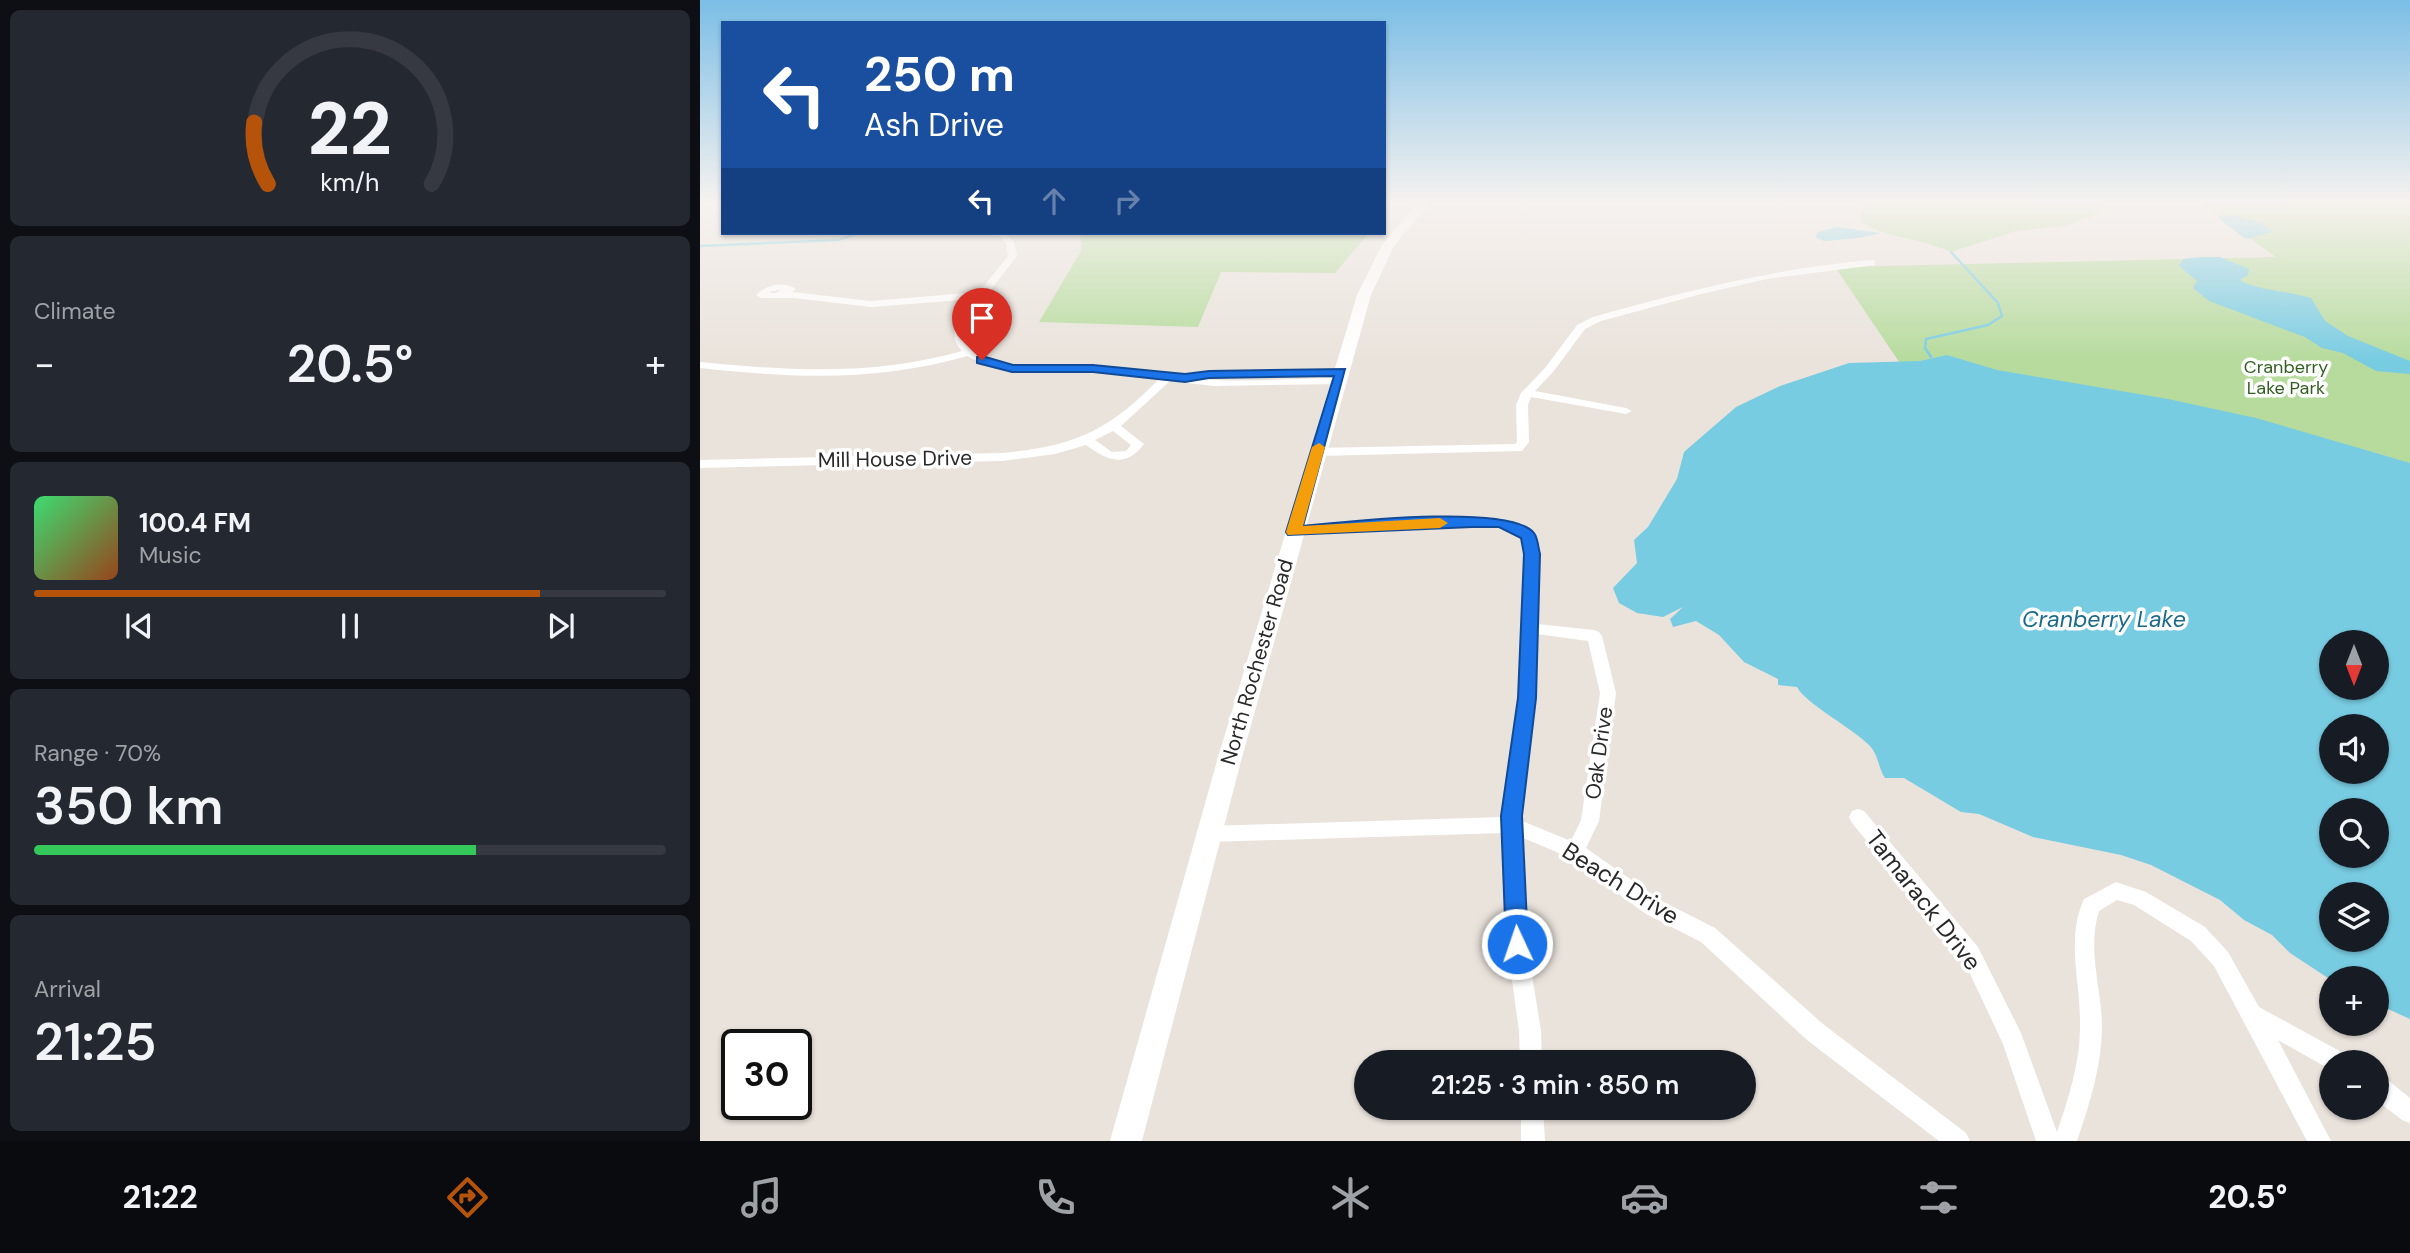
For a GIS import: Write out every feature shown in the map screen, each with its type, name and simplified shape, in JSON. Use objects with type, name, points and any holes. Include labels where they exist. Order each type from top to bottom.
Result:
[{"type":"main road","name":"North Rochester Road","points":[[1126,1141],[1317,452],[1364,295],[1383,254]]},
{"type":"street","points":[[1012,254],[1013,257],[963,319],[958,332],[961,344],[968,352],[993,365],[1012,368],[1093,368],[1214,383],[1340,377]]},
{"type":"street","points":[[1317,452],[1518,448],[1523,442],[1522,405],[1527,393],[1549,370],[1581,327],[1597,319],[1752,278],[1815,266],[1872,264]]},
{"type":"street","points":[[793,292],[778,296],[761,295],[777,287],[852,304],[980,299]]},
{"type":"street","points":[[700,365],[790,374],[868,373],[914,368],[968,352]]},
{"type":"street","name":"Mill House Drive","points":[[700,464],[1002,457],[1050,451],[1087,440],[1115,427],[1168,377]]},
{"type":"street","points":[[1527,393],[1626,411]]},
{"type":"street","points":[[1087,440],[1110,456],[1129,454],[1138,443],[1115,427]]},
{"type":"street","points":[[1294,532],[1369,525],[1500,522],[1517,528],[1528,536],[1532,554],[1527,698],[1512,825],[1517,944],[1531,1050]]},
{"type":"street","name":"Oak Drive","points":[[1528,628],[1594,636],[1608,694],[1590,821],[1575,851]]},
{"type":"street","name":"Tamarack Drive","points":[[1858,817],[1971,954],[2013,1041],[2048,1141]]},
{"type":"street","name":"Beach Drive","points":[[1209,834],[1512,825],[1575,851],[1653,907],[1708,935],[1815,1032],[1958,1141]]},
{"type":"street","points":[[2065,1141],[2084,1086],[2090,1058],[2091,1022],[2083,949],[2086,918],[2091,905],[2116,891],[2138,898],[2176,918],[2198,934],[2221,960],[2319,1141]]},
{"type":"street","points":[[2252,1014],[2319,1052]]},
{"type":"street","points":[[2389,1095],[2410,1112]]},
{"type":"street","points":[[1532,1120],[1533,1141]]},
{"type":"green space","points":[[1079,254],[1351,254],[1335,273],[1221,272],[1198,327],[1039,322]]},
{"type":"green space","name":"Cranberry Lake Park","points":[[2272,254],[2410,254],[2410,495],[1995,504],[1835,267],[2276,257]]},
{"type":"water","points":[[2220,257],[2249,269],[2248,275],[2240,280],[2245,283],[2311,298],[2325,321],[2348,336],[2410,361],[2410,374],[2376,371],[2343,353],[2322,348],[2305,337],[2209,301],[2193,288],[2197,281],[2179,266],[2183,259]]},
{"type":"water","name":"Cranberry Lake","points":[[1947,355],[1997,370],[2168,399],[2256,418],[2410,463],[2410,1019],[2389,1009],[2389,966],[2319,966],[2319,972],[2290,953],[2272,935],[2244,920],[2220,900],[2151,865],[2121,855],[2033,837],[1979,814],[1961,812],[1904,778],[1885,778],[1869,745],[1809,700],[1797,687],[1778,685],[1778,679],[1744,662],[1719,635],[1696,621],[1673,627],[1670,619],[1683,607],[1663,617],[1637,613],[1619,603],[1613,588],[1637,563],[1634,540],[1648,527],[1677,479],[1684,452],[1736,407],[1780,386],[1849,363],[1920,361]]},
{"type":"waterway","points":[[1931,357],[1925,348],[1926,339],[1988,325],[2002,316],[1998,303],[1953,254]]},
{"type":"slow traffic","points":[[1319,447],[1294,532],[1369,525],[1440,523]]},
{"type":"route","points":[[982,360],[1012,368],[1093,368],[1185,378],[1341,372],[1294,532],[1369,525],[1500,522],[1517,528],[1528,536],[1532,554],[1527,698],[1511,816],[1517,944]]}]
